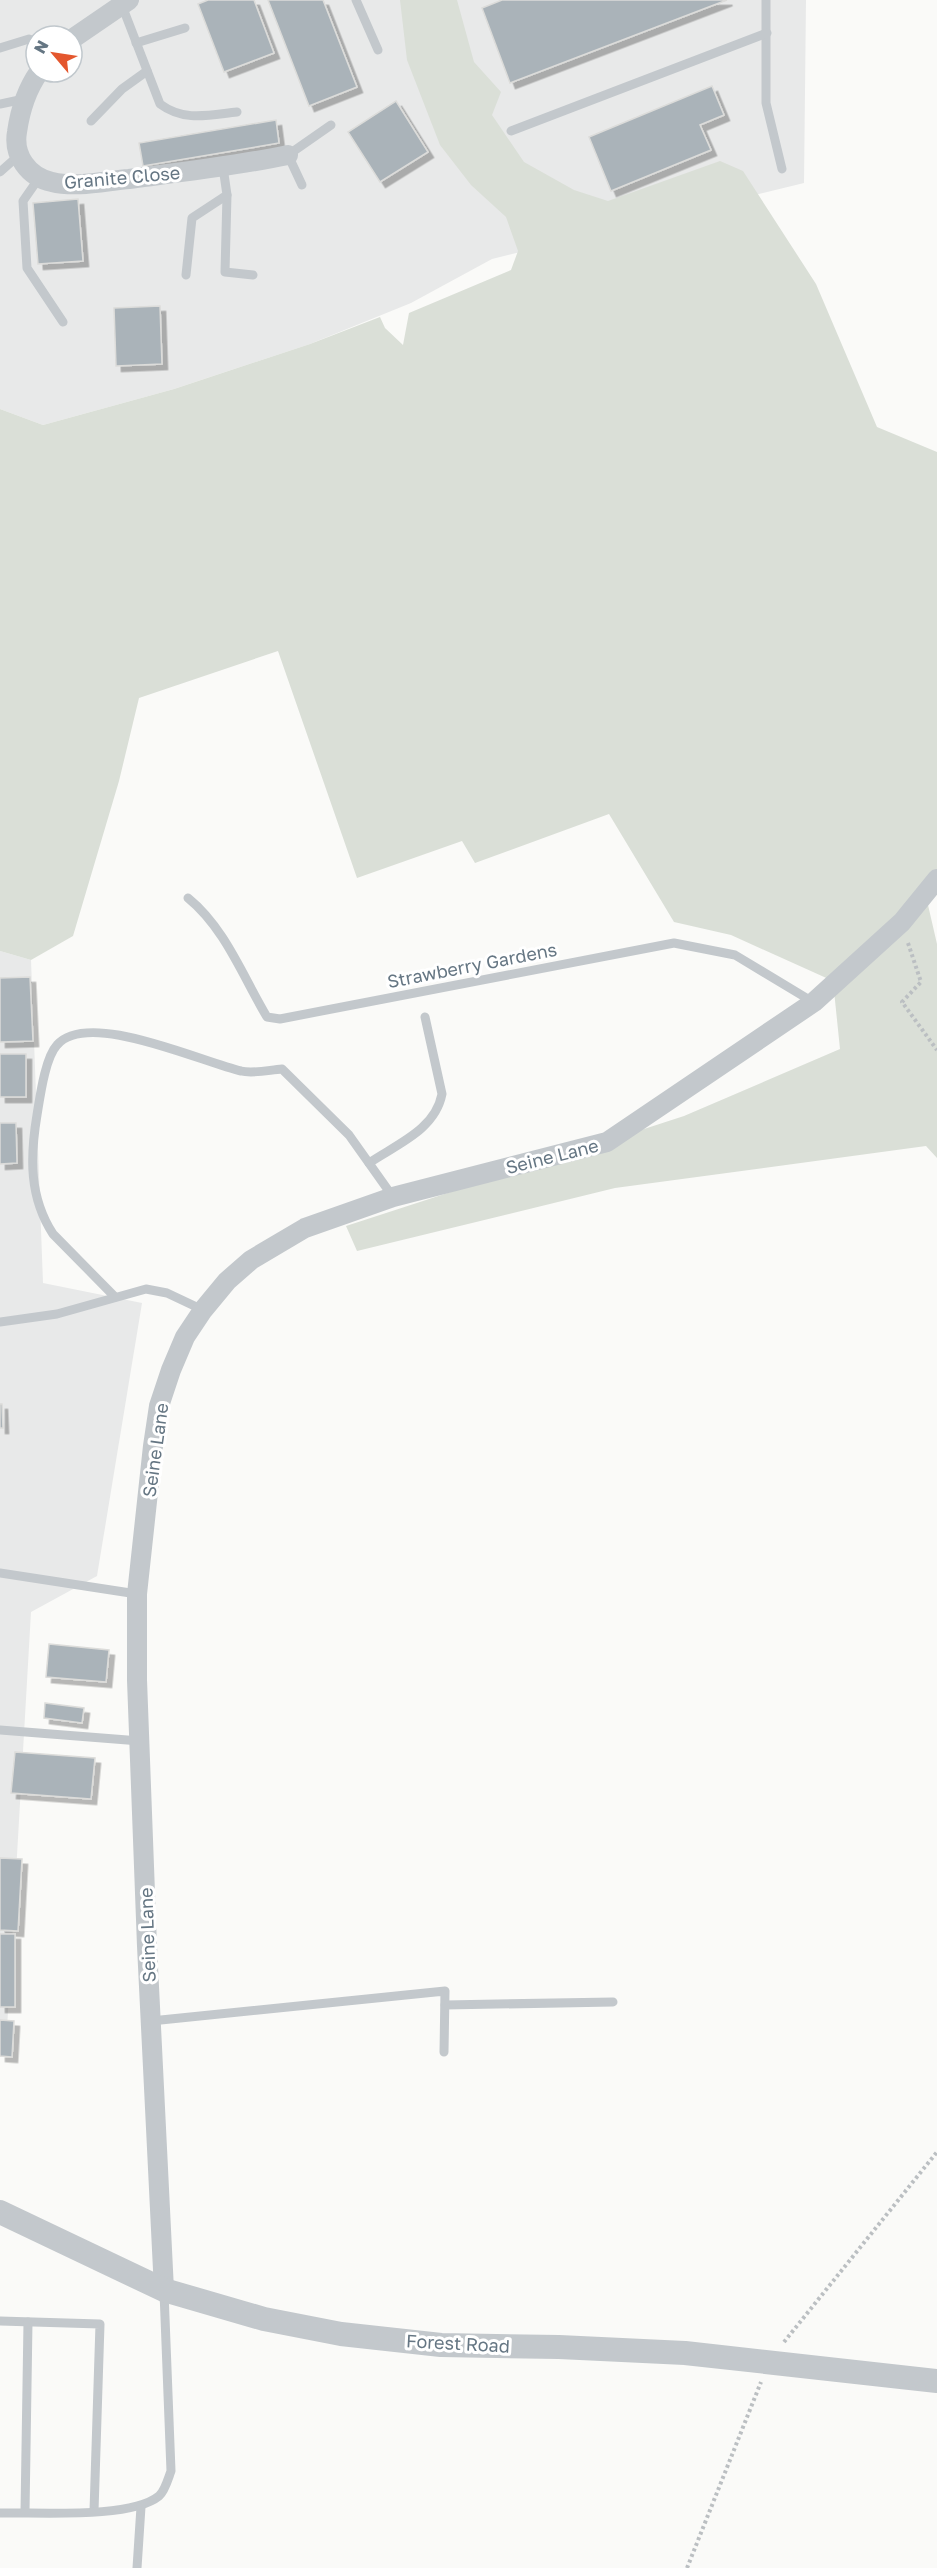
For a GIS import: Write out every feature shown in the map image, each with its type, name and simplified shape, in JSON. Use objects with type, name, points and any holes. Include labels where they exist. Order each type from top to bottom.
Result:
[{"type":"street","points":[[84,30],[123,2]]},
{"type":"street","points":[[18,156],[16,142],[21,111],[33,84]]},
{"type":"street","name":"Granite Close","points":[[18,156],[39,178],[53,183],[90,183],[224,167],[288,155]]},
{"type":"street","name":"Seine Lane","points":[[164,2290],[140,1740],[137,1594],[159,1406],[185,1337],[203,1310],[227,1281],[251,1260],[305,1228],[393,1197],[607,1142],[814,1002],[896,927],[937,879]]},
{"type":"street","name":"Forest Road","points":[[0,2212],[164,2290],[264,2319],[341,2334],[441,2345],[559,2347],[685,2353],[937,2380]]},
{"type":"lane","points":[[356,0],[378,50]]},
{"type":"lane","points":[[766,0],[766,103],[782,169]]},
{"type":"lane","points":[[123,2],[160,104],[172,113],[192,117],[237,112]]},
{"type":"lane","points":[[136,43],[185,28]]},
{"type":"lane","points":[[511,131],[767,33]]},
{"type":"lane","points":[[0,48],[24,41]]},
{"type":"lane","points":[[91,121],[122,88],[147,71]]},
{"type":"lane","points":[[0,104],[26,98]]},
{"type":"lane","points":[[302,185],[288,155],[331,125]]},
{"type":"lane","points":[[0,172],[18,156]]},
{"type":"lane","points":[[224,167],[227,195],[225,272],[253,275]]},
{"type":"lane","points":[[39,178],[23,201],[27,268],[63,322]]},
{"type":"lane","points":[[186,275],[192,218],[227,195]]},
{"type":"lane","name":"Strawberry Gardens","points":[[188,898],[204,911],[219,931],[267,1017],[280,1019],[674,943],[735,956],[814,1002]]},
{"type":"lane","points":[[369,1163],[433,1119],[440,1106],[442,1094],[426,1017]]},
{"type":"lane","points":[[115,1297],[53,1233],[45,1222],[34,1194],[33,1137],[43,1078],[56,1045],[69,1036],[94,1032],[136,1038],[243,1072],[282,1069],[350,1135],[393,1197]]},
{"type":"lane","points":[[0,1322],[57,1314],[134,1291],[157,1290],[203,1310]]},
{"type":"lane","points":[[0,1573],[137,1594]]},
{"type":"lane","points":[[0,1730],[140,1740]]},
{"type":"lane","points":[[151,2021],[446,1991],[444,2052]]},
{"type":"lane","points":[[445,2005],[613,2002]]},
{"type":"lane","points":[[0,2513],[94,2511],[141,2507],[161,2495],[171,2471],[164,2290]]},
{"type":"lane","points":[[0,2321],[100,2324],[94,2511]]},
{"type":"lane","points":[[25,2512],[28,2322]]},
{"type":"lane","points":[[137,2568],[141,2507]]},
{"type":"path","points":[[896,927],[921,982],[902,1002],[937,1050]]},
{"type":"shaded area","points":[[0,0],[806,0],[804,183],[492,259],[411,303],[310,344],[174,389],[43,425],[0,409]]},
{"type":"shaded area","points":[[400,0],[457,0],[474,62],[501,92],[492,115],[524,162],[574,190],[608,201],[720,161],[743,171],[816,284],[877,427],[937,452],[937,874],[925,892],[937,944],[937,1158],[926,1146],[615,1188],[357,1251],[346,1226],[684,1116],[840,1049],[833,981],[731,935],[674,922],[609,814],[475,863],[462,841],[357,878],[278,651],[139,698],[119,781],[73,936],[31,960],[0,951],[0,409],[43,425],[174,389],[310,344],[380,317],[385,328],[403,345],[409,313],[511,270],[518,251],[506,217],[471,185],[440,145],[407,60]]},
{"type":"shaded area","points":[[0,951],[31,960],[43,1283],[142,1303],[97,1576],[31,1612],[7,2029],[0,2030]]},
{"type":"building","points":[[208,0],[254,0],[274,53],[224,72],[198,4]]},
{"type":"building","points":[[268,0],[323,0],[357,87],[309,106]]},
{"type":"building","points":[[502,0],[727,0],[510,83],[482,8]]},
{"type":"building","points":[[712,86],[724,115],[700,125],[711,150],[611,191],[589,137]]},
{"type":"building","points":[[396,101],[428,152],[380,182],[348,132]]},
{"type":"building","points":[[276,120],[279,143],[143,166],[139,143]]},
{"type":"building","points":[[78,199],[83,261],[38,264],[33,203]]},
{"type":"building","points":[[160,306],[162,364],[116,366],[114,308]]},
{"type":"building","points":[[30,977],[33,1041],[0,1042],[0,978]]},
{"type":"building","points":[[0,1054],[26,1054],[26,1097],[0,1097]]},
{"type":"building","points":[[0,1123],[16,1123],[17,1163],[0,1164]]},
{"type":"building","points":[[0,1404],[2,1404],[3,1428],[0,1428]]},
{"type":"building","points":[[49,1644],[109,1650],[106,1682],[46,1677]]},
{"type":"building","points":[[45,1703],[84,1708],[82,1723],[44,1718]]},
{"type":"building","points":[[15,1752],[95,1758],[91,1799],[11,1793]]},
{"type":"building","points":[[0,1858],[22,1859],[18,1931],[0,1930]]},
{"type":"building","points":[[0,1934],[15,1934],[15,2007],[0,2007]]},
{"type":"building","points":[[0,2020],[14,2021],[12,2057],[0,2056]]}]
